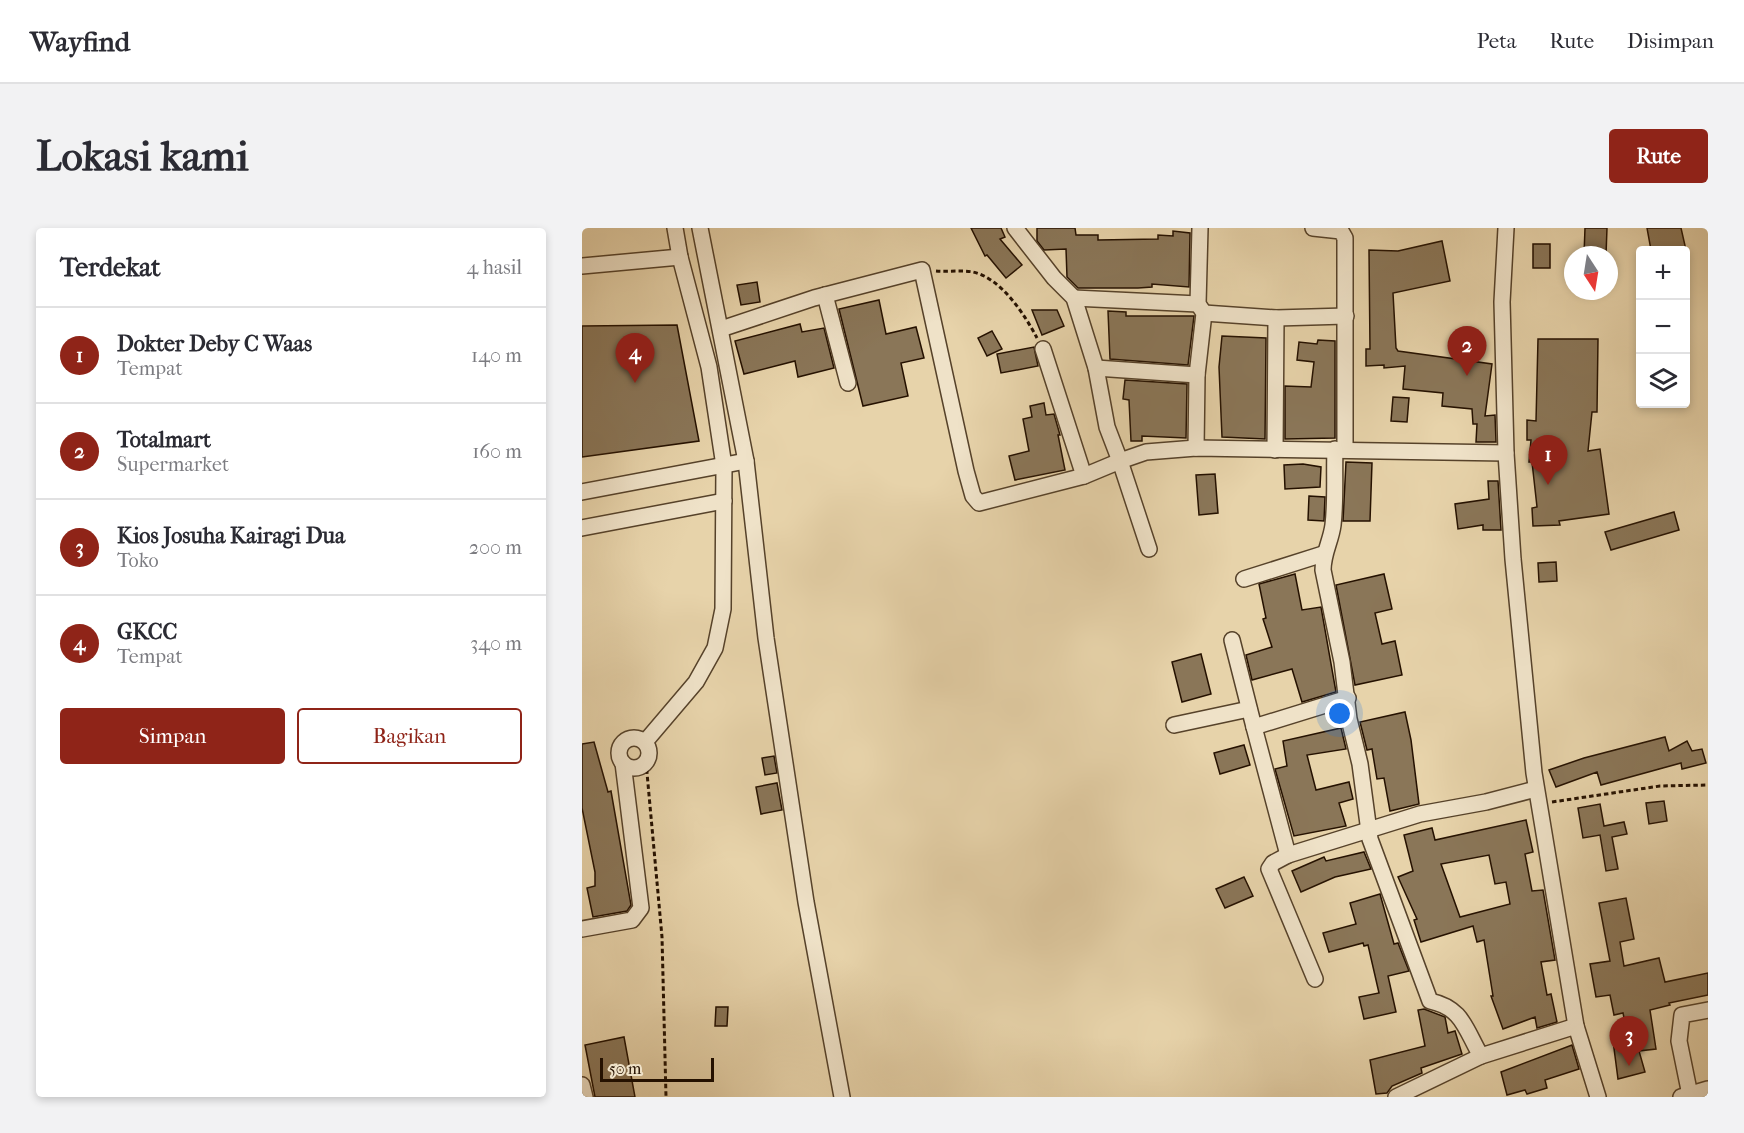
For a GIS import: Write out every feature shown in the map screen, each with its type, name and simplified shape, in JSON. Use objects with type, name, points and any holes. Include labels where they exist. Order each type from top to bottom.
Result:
[{"type":"street","points":[[645,742],[696,682],[715,648],[723,609],[724,466],[710,367],[680,257],[675,228]]},
{"type":"street","points":[[700,228],[746,461],[766,638],[806,902],[842,1097]]},
{"type":"street","points":[[1015,228],[1054,278],[1074,298],[1096,368],[1105,418],[1149,549]]},
{"type":"street","points":[[1196,447],[1201,309],[1200,228]]},
{"type":"street","points":[[1313,228],[1341,231],[1345,238],[1346,316],[1340,448],[1331,540],[1323,554],[1323,570],[1374,850],[1430,1001],[1448,1005],[1459,1017],[1481,1056]]},
{"type":"street","points":[[1506,228],[1503,302],[1506,453],[1513,559],[1537,797],[1576,1026],[1598,1097]]},
{"type":"street","points":[[582,266],[680,257]]},
{"type":"street","points":[[721,329],[825,296],[922,270],[966,471],[976,500],[980,503],[1084,476],[1136,454],[1196,447],[1506,453]]},
{"type":"street","points":[[825,296],[848,383]]},
{"type":"street","points":[[1074,298],[1276,318],[1346,316]]},
{"type":"street","points":[[1275,450],[1276,318]]},
{"type":"street","points":[[1043,349],[1084,476]]},
{"type":"street","points":[[1096,368],[1197,375]]},
{"type":"street","points":[[582,492],[746,461]]},
{"type":"street","points":[[582,528],[724,501]]},
{"type":"street","points":[[1244,579],[1323,554]]},
{"type":"street","points":[[1232,640],[1288,855]]},
{"type":"street","points":[[1254,727],[1348,698]]},
{"type":"street","points":[[1174,725],[1249,709]]},
{"type":"street","points":[[582,928],[632,920],[641,908],[623,763],[619,752],[624,742],[634,737],[645,742],[649,748],[646,762],[635,768],[623,763]]},
{"type":"street","points":[[1315,979],[1269,869],[1273,863],[1288,855],[1420,814],[1486,802],[1537,797]]},
{"type":"street","points":[[1708,1010],[1682,1015],[1679,1041],[1685,1096],[1708,1089]]},
{"type":"street","points":[[1396,1097],[1481,1056],[1576,1026]]},
{"type":"street","points":[[582,1085],[585,1097]]},
{"type":"path","points":[[922,270],[974,272],[992,281],[1031,327],[1043,349]]},
{"type":"path","points":[[646,762],[662,937],[666,1097]]},
{"type":"path","points":[[1537,797],[1660,786],[1708,785]]},
{"type":"building","points":[[971,228],[1001,228],[1005,237],[1000,239],[1022,265],[1006,278],[987,255],[985,256]]},
{"type":"building","points":[[1037,228],[1075,228],[1076,235],[1098,235],[1098,240],[1158,239],[1158,235],[1173,236],[1173,231],[1190,233],[1189,287],[1152,284],[1152,287],[1138,288],[1078,288],[1067,277],[1066,249],[1044,250],[1037,241]]},
{"type":"building","points":[[1585,228],[1607,228],[1606,246],[1584,246]]},
{"type":"building","points":[[1647,228],[1681,228],[1685,246],[1650,246]]},
{"type":"building","points":[[1442,241],[1450,281],[1393,293],[1396,348],[1398,351],[1492,364],[1485,416],[1495,415],[1496,442],[1476,442],[1477,424],[1473,424],[1472,409],[1442,406],[1443,393],[1403,389],[1405,366],[1384,368],[1384,365],[1366,366],[1366,349],[1370,349],[1369,250],[1398,251]]},
{"type":"building","points":[[1533,244],[1550,244],[1550,268],[1533,268]]},
{"type":"building","points":[[757,282],[760,302],[741,305],[737,285]]},
{"type":"building","points":[[879,300],[886,334],[916,327],[924,358],[901,363],[908,396],[863,406],[839,309]]},
{"type":"building","points":[[1032,310],[1057,310],[1064,326],[1042,335]]},
{"type":"building","points":[[1108,311],[1126,312],[1126,316],[1194,316],[1188,365],[1110,359]]},
{"type":"building","points":[[800,324],[802,332],[824,328],[834,368],[798,377],[795,361],[744,374],[735,341]]},
{"type":"building","points":[[677,325],[699,441],[582,457],[582,326]]},
{"type":"building","points":[[992,331],[1002,349],[987,356],[978,338]]},
{"type":"building","points":[[1222,336],[1266,338],[1265,439],[1222,437],[1219,367]]},
{"type":"building","points":[[1538,339],[1598,339],[1597,412],[1592,412],[1588,451],[1600,449],[1609,514],[1559,521],[1560,525],[1533,526],[1532,508],[1537,507],[1532,462],[1529,462],[1531,440],[1527,440],[1527,420],[1536,421]]},
{"type":"building","points":[[1318,340],[1335,341],[1335,438],[1285,439],[1285,386],[1311,387],[1314,362],[1297,360],[1299,342],[1317,344]]},
{"type":"building","points":[[1034,347],[1038,366],[1001,373],[997,354]]},
{"type":"building","points":[[1125,380],[1187,384],[1186,438],[1142,436],[1142,441],[1131,441],[1129,400],[1123,399]]},
{"type":"building","points":[[1393,397],[1409,398],[1407,422],[1391,421]]},
{"type":"building","points":[[1044,403],[1046,415],[1054,414],[1060,435],[1058,435],[1065,470],[1015,480],[1009,456],[1029,451],[1023,419],[1032,417],[1030,406]]},
{"type":"building","points":[[1346,462],[1372,463],[1370,521],[1343,521]]},
{"type":"building","points":[[1303,464],[1321,467],[1320,487],[1285,489],[1284,465]]},
{"type":"building","points":[[1215,474],[1218,513],[1199,515],[1196,475]]},
{"type":"building","points":[[1488,481],[1498,481],[1501,530],[1483,530],[1483,525],[1458,529],[1455,504],[1489,499]]},
{"type":"building","points":[[1309,496],[1325,497],[1324,521],[1308,520]]},
{"type":"building","points":[[1674,512],[1679,530],[1611,550],[1605,532]]},
{"type":"building","points":[[1556,562],[1557,581],[1539,582],[1538,563]]},
{"type":"building","points":[[1295,574],[1302,610],[1321,607],[1336,692],[1302,702],[1292,669],[1252,680],[1246,655],[1272,647],[1263,619],[1266,618],[1259,584]]},
{"type":"building","points":[[1384,574],[1392,609],[1375,613],[1382,644],[1395,641],[1402,675],[1355,685],[1336,585]]},
{"type":"building","points":[[1201,654],[1211,694],[1182,702],[1172,662]]},
{"type":"building","points":[[1405,712],[1419,804],[1390,811],[1384,778],[1377,779],[1372,749],[1367,750],[1360,722]]},
{"type":"building","points":[[1341,728],[1346,749],[1307,755],[1316,790],[1349,782],[1353,799],[1339,803],[1346,826],[1294,836],[1275,769],[1287,766],[1283,741]]},
{"type":"building","points":[[1665,737],[1669,751],[1687,741],[1692,751],[1702,749],[1706,763],[1682,769],[1681,763],[1601,785],[1597,772],[1556,787],[1549,770],[1584,758]]},
{"type":"building","points":[[594,742],[608,792],[611,791],[631,905],[627,911],[593,917],[587,888],[595,886],[595,872],[582,808],[582,744]]},
{"type":"building","points":[[1244,745],[1250,765],[1220,774],[1214,753]]},
{"type":"building","points":[[774,756],[777,773],[765,775],[762,758]]},
{"type":"building","points":[[777,783],[782,810],[761,814],[756,787]]},
{"type":"building","points":[[1664,801],[1667,821],[1649,824],[1646,803]]},
{"type":"building","points":[[1600,804],[1604,826],[1624,822],[1627,834],[1612,837],[1618,869],[1606,871],[1600,835],[1583,838],[1578,808]]},
{"type":"building","points":[[1526,820],[1533,852],[1525,854],[1532,891],[1543,890],[1555,960],[1541,962],[1547,995],[1551,994],[1557,1022],[1537,1028],[1535,1017],[1503,1029],[1491,996],[1493,996],[1484,940],[1477,942],[1473,926],[1421,942],[1414,920],[1417,919],[1398,877],[1413,871],[1404,835],[1432,828],[1435,840]],"holes":[[[1489,855],[1495,884],[1506,882],[1510,904],[1460,917],[1441,864]]]},
{"type":"building","points":[[1364,852],[1371,869],[1335,877],[1301,892],[1292,871],[1324,857],[1326,861]]},
{"type":"building","points":[[1244,877],[1253,896],[1225,908],[1216,889]]},
{"type":"building","points":[[1380,894],[1394,944],[1398,943],[1409,971],[1388,976],[1396,1012],[1364,1019],[1359,997],[1379,993],[1368,945],[1364,946],[1363,943],[1329,952],[1323,933],[1356,924],[1350,903]]},
{"type":"building","points":[[1626,898],[1634,939],[1620,942],[1624,966],[1659,958],[1665,982],[1708,973],[1708,995],[1669,1003],[1670,1005],[1650,1010],[1656,1049],[1639,1051],[1645,1072],[1618,1079],[1612,1033],[1626,1027],[1623,1013],[1614,1015],[1610,995],[1596,997],[1590,964],[1610,961],[1599,903]]},
{"type":"building","points":[[716,1007],[728,1007],[727,1026],[715,1026]]},
{"type":"building","points":[[1424,1009],[1445,1017],[1448,1033],[1455,1031],[1462,1054],[1421,1068],[1422,1073],[1392,1086],[1387,1093],[1376,1094],[1370,1060],[1425,1046],[1418,1010]]},
{"type":"building","points":[[624,1037],[635,1097],[595,1097],[585,1045]]},
{"type":"building","points":[[1572,1045],[1579,1069],[1545,1080],[1547,1088],[1527,1094],[1525,1090],[1507,1095],[1501,1072]]},
{"type":"place","name":"Totalmart","points":[[1467,376]]},
{"type":"place","name":"GKCC","points":[[635,383]]},
{"type":"place","name":"Dokter Deby C Waas","points":[[1548,485]]},
{"type":"place","name":"Kios Josuha Kairagi Dua","points":[[1629,1066]]}]
